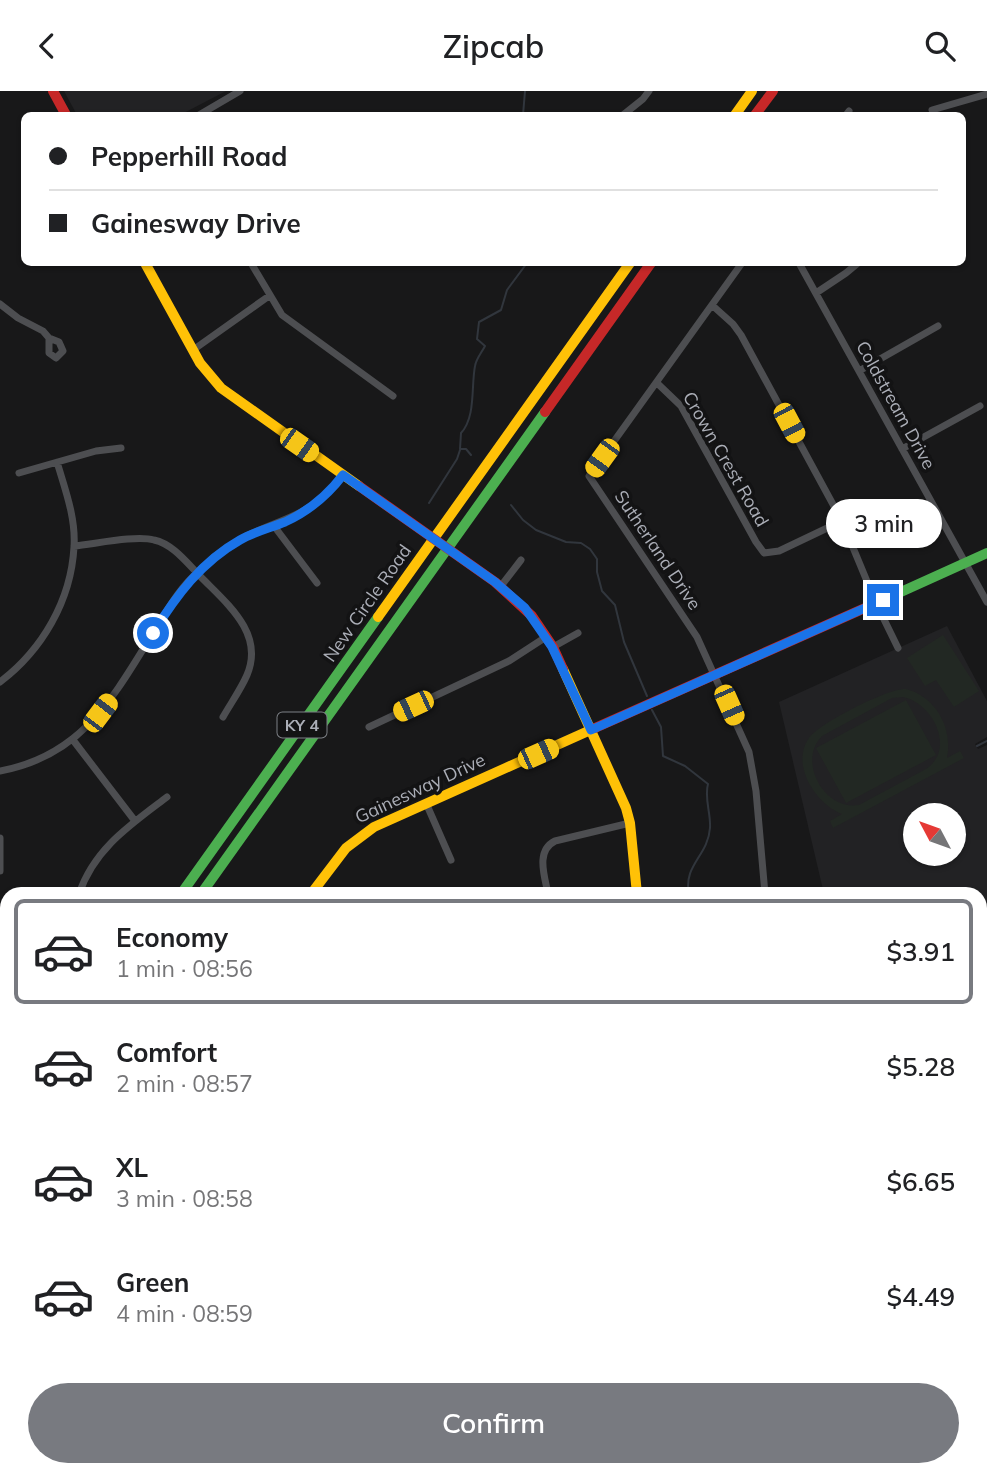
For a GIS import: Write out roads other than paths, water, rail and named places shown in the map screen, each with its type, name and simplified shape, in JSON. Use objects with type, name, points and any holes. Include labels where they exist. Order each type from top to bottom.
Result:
[{"type":"main road","points":[[53,91],[64,112]]},
{"type":"main road","points":[[737,112],[752,91]]},
{"type":"main road","points":[[757,112],[772,91]]},
{"type":"main road","points":[[147,266],[192,350],[221,388],[501,586],[532,616],[550,642],[622,797],[630,823],[636,887]]},
{"type":"main road","name":"New Circle Road","points":[[186,887],[628,266]]},
{"type":"main road","name":"New Circle Road","points":[[206,887],[649,266]]},
{"type":"main road","name":"Gainesway Drive","points":[[316,887],[340,853],[357,836],[987,553]]},
{"type":"street","points":[[204,112],[240,91]]},
{"type":"street","points":[[627,112],[649,91]]},
{"type":"street","points":[[932,110],[987,95]]},
{"type":"street","points":[[253,266],[282,316],[393,396]]},
{"type":"street","name":"Sutherland Drive","points":[[741,266],[589,477],[672,597],[697,637],[715,675],[751,760],[764,887]]},
{"type":"street","name":"Coldstream Drive","points":[[801,266],[987,602]]},
{"type":"street","points":[[816,293],[855,266]]},
{"type":"street","points":[[192,350],[269,296]]},
{"type":"street","points":[[0,304],[43,331],[49,338]]},
{"type":"street","points":[[712,306],[727,318],[741,335],[842,521],[898,648]]},
{"type":"street","points":[[859,371],[938,326]]},
{"type":"street","name":"Crown Crest Road","points":[[657,383],[681,407],[755,542],[764,553],[779,551],[842,521]]},
{"type":"street","points":[[902,449],[980,406]]},
{"type":"street","points":[[19,473],[96,451],[121,448]]},
{"type":"street","points":[[0,682],[30,655],[53,621],[66,589],[74,546],[70,508],[57,462]]},
{"type":"street","points":[[0,771],[30,764],[73,740],[93,721],[115,693],[173,601],[196,573],[237,541],[309,509],[328,493],[343,475]]},
{"type":"street","points":[[274,526],[317,583]]},
{"type":"street","points":[[74,546],[155,540],[169,547],[243,622],[251,644],[251,664],[223,717]]},
{"type":"street","points":[[501,586],[520,559]]},
{"type":"street","points":[[369,727],[550,642],[578,633]]},
{"type":"street","points":[[73,740],[135,821]]},
{"type":"street","points":[[82,887],[90,867],[100,853],[135,821],[167,797]]},
{"type":"street","points":[[426,803],[451,860]]},
{"type":"street","points":[[547,887],[543,855],[548,845],[630,823]]},
{"type":"street","points":[[0,838],[0,871]]},
{"type":"waterway","points":[[523,112],[525,91]]},
{"type":"waterway","points":[[471,455],[466,449],[460,449],[461,433],[471,410],[476,363],[485,346],[477,339],[479,322],[501,310],[507,290],[525,266]]},
{"type":"waterway","points":[[429,503],[460,450]]},
{"type":"waterway","points":[[511,505],[523,520],[536,530],[566,542],[581,543],[590,549],[597,559],[602,591],[615,605],[624,642],[647,696]]},
{"type":"waterway","points":[[652,710],[661,727],[663,756],[685,766],[708,784],[710,828],[705,846],[689,875],[688,887]]},
{"type":"waterway","points":[[977,746],[987,741]]}]
